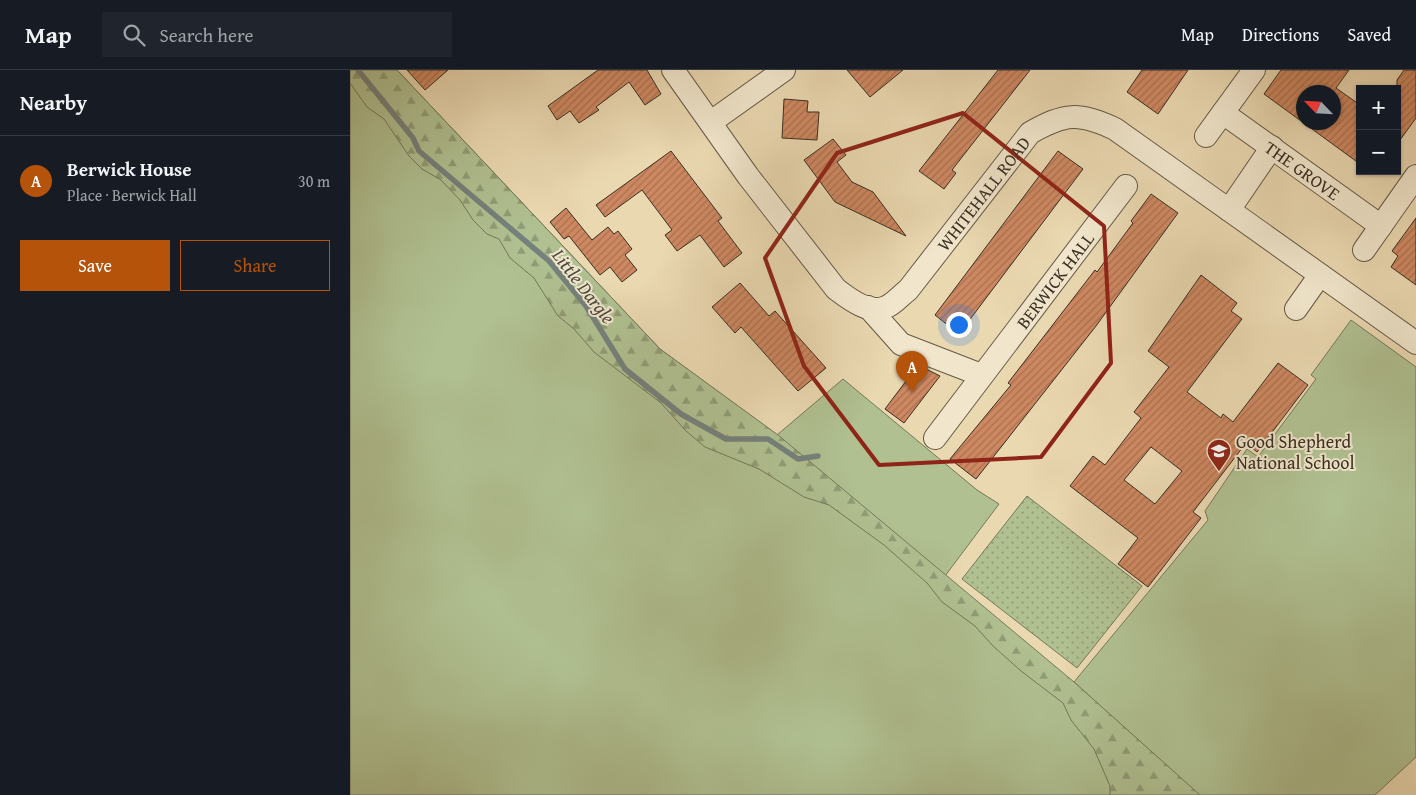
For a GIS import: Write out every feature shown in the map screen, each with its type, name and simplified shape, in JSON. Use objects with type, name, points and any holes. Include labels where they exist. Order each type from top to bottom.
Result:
[{"type":"street","points":[[673,70],[748,176],[836,289],[855,303],[868,307],[902,344],[981,375]]},
{"type":"street","points":[[711,122],[784,70]]},
{"type":"street","points":[[1206,136],[1254,70]]},
{"type":"street","name":"THE GROVE","points":[[1223,113],[1381,226]]},
{"type":"street","name":"WHITEHALL ROAD","points":[[868,307],[885,308],[908,290],[1030,132],[1052,120],[1079,116],[1115,129],[1416,343]]},
{"type":"street","points":[[1229,210],[1272,147]]},
{"type":"street","points":[[1364,250],[1416,176]]},
{"type":"street","name":"BERWICK HALL","points":[[935,438],[1126,186]]},
{"type":"street","points":[[1296,309],[1320,275]]},
{"type":"highlighted area","points":[[963,113],[1104,226],[1111,363],[1041,457],[879,465],[804,366],[765,258],[837,153]]},
{"type":"green space","points":[[350,70],[397,70],[660,349],[777,435],[843,379],[977,490],[999,504],[945,576],[1175,773],[1074,682],[1208,520],[1205,511],[1247,449],[1258,457],[1316,379],[1311,375],[1351,320],[1416,367],[1416,757],[1375,795],[350,795]]},
{"type":"green space","points":[[350,70],[397,70],[660,349],[778,435],[1074,682],[1200,795],[1110,795],[1110,786],[1094,749],[1071,720],[1063,703],[1021,671],[993,646],[975,626],[942,602],[927,583],[884,545],[829,505],[804,497],[759,469],[705,447],[686,431],[661,403],[594,352],[574,329],[558,316],[534,278],[510,258],[499,239],[487,234],[473,220],[460,200],[441,180],[422,169],[409,156],[384,119],[367,107],[350,83]]},
{"type":"green space","points":[[1027,496],[1142,586],[1077,668],[962,579]]},
{"type":"building","points":[[407,70],[448,70],[425,90]]},
{"type":"building","points":[[598,70],[647,70],[661,94],[645,105],[629,82],[596,107],[599,110],[579,123],[570,111],[557,120],[548,106]]},
{"type":"building","points":[[847,70],[903,70],[870,97]]},
{"type":"building","points":[[998,70],[1030,70],[952,170],[956,173],[944,189],[919,171]]},
{"type":"building","points":[[1142,70],[1188,70],[1158,114],[1127,92]]},
{"type":"building","points":[[1281,70],[1349,70],[1338,85],[1296,85],[1296,117],[1264,94]]},
{"type":"building","points":[[1404,70],[1416,70],[1416,118],[1401,139],[1401,85],[1397,85],[1397,80]]},
{"type":"building","points":[[1341,92],[1356,102],[1356,161],[1313,130],[1341,130]]},
{"type":"building","points":[[784,99],[808,101],[807,112],[819,112],[817,140],[782,138]]},
{"type":"building","points":[[833,139],[846,155],[837,162],[852,182],[873,192],[906,236],[835,202],[804,160]]},
{"type":"building","points":[[671,151],[722,218],[718,221],[742,253],[724,267],[700,235],[677,251],[665,235],[672,230],[642,190],[605,217],[596,205]]},
{"type":"building","points":[[1058,151],[1083,169],[959,334],[935,315]]},
{"type":"building","points":[[1151,194],[1178,213],[1096,326],[976,479],[950,459],[1011,385],[1008,383],[1095,270],[1097,272],[1133,223],[1131,221]]},
{"type":"building","points":[[566,208],[592,240],[608,227],[614,234],[618,231],[632,249],[625,255],[637,270],[622,282],[610,267],[600,275],[569,236],[564,239],[550,222]]},
{"type":"building","points":[[1416,218],[1416,285],[1391,267],[1398,256],[1392,251]]},
{"type":"building","points":[[1201,275],[1237,303],[1231,311],[1242,319],[1187,392],[1221,418],[1223,414],[1233,422],[1278,363],[1308,385],[1257,452],[1246,443],[1193,512],[1201,518],[1148,587],[1118,564],[1138,538],[1070,486],[1093,456],[1105,465],[1141,418],[1134,412],[1169,367],[1148,351]],"holes":[[[1151,447],[1182,471],[1155,504],[1124,480]]]},
{"type":"building","points":[[740,283],[769,316],[775,311],[826,368],[798,391],[741,327],[735,333],[712,307]]},
{"type":"building","points":[[918,365],[940,376],[904,423],[885,409]]},
{"type":"waterway","name":"Little Dargle","points":[[358,70],[413,138],[419,151],[549,261],[586,306],[625,369],[681,414],[726,439],[768,439],[798,459],[818,456]]},
{"type":"place","name":"Berwick House","points":[[912,392]]},
{"type":"place","name":"Good Shepherd National School","points":[[1219,472]]}]
